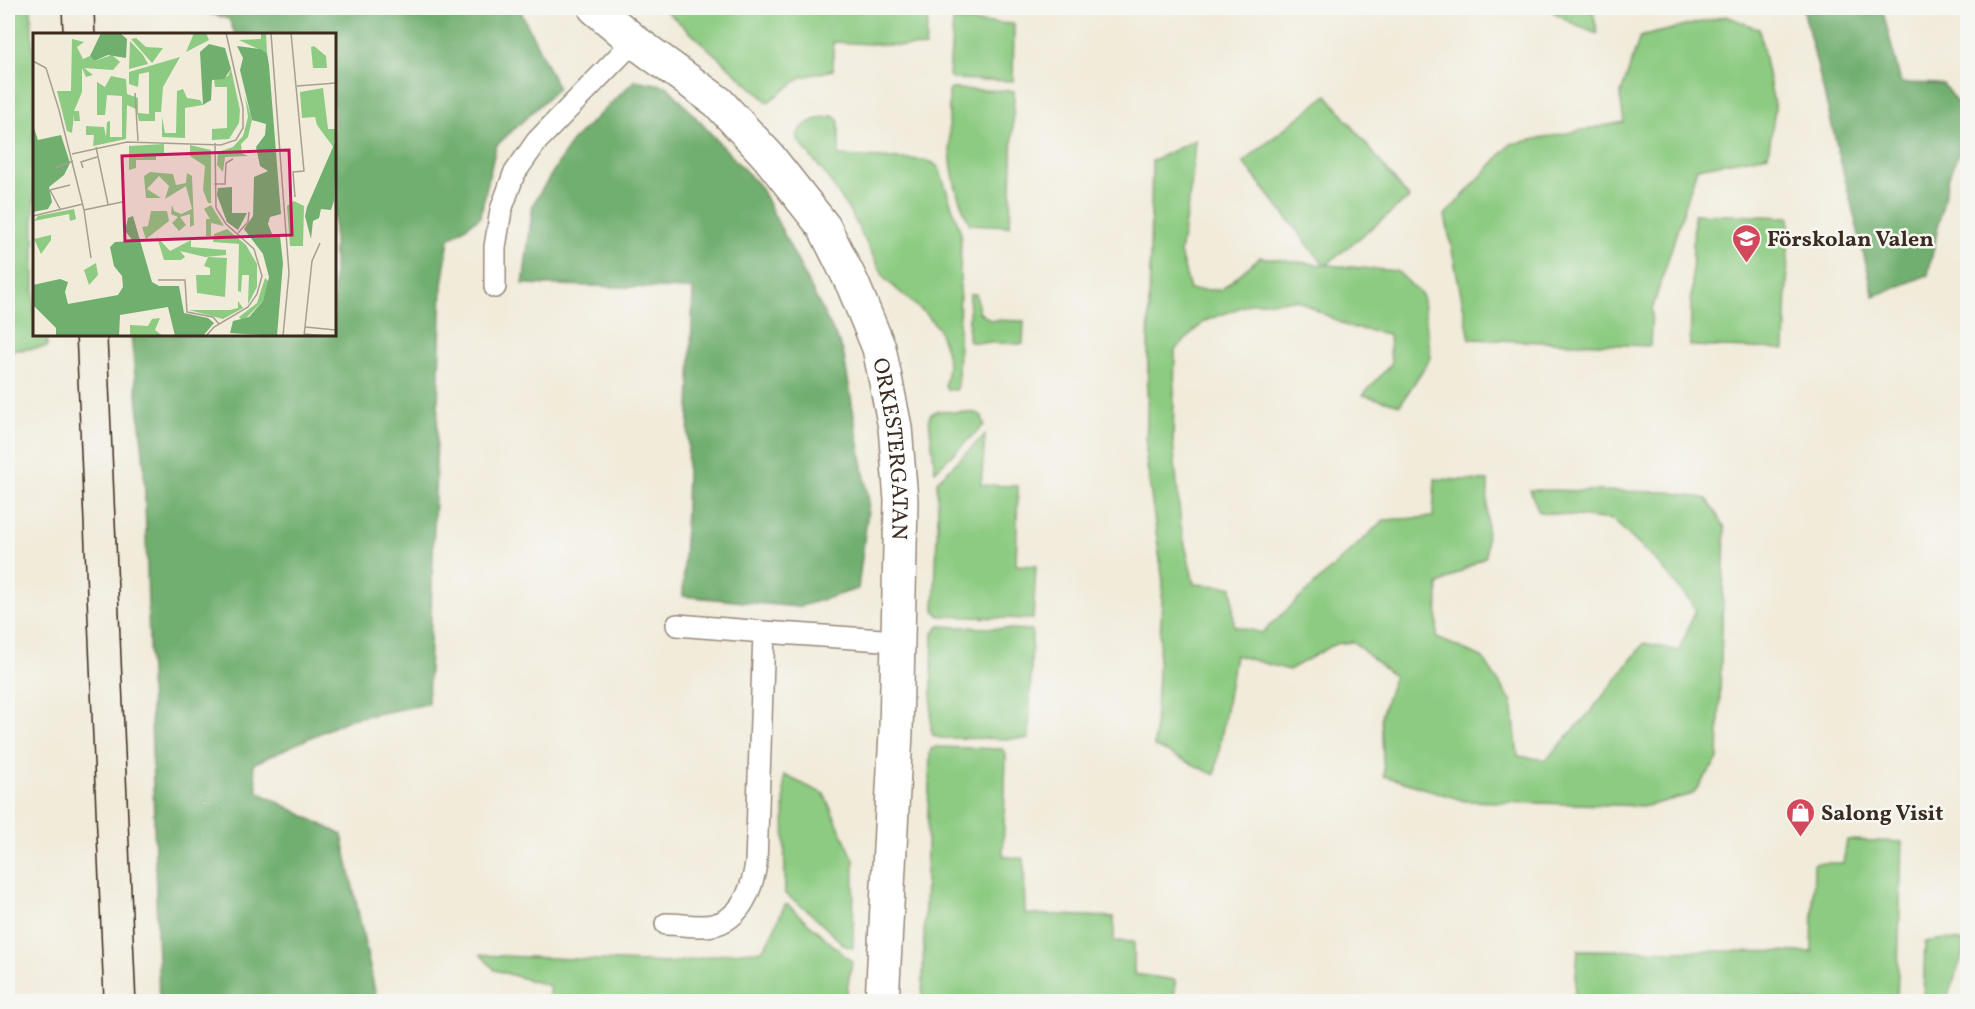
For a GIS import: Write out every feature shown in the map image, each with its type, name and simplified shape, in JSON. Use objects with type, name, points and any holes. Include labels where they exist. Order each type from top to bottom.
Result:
[{"type":"street","name":"ORKESTERGATAN","points":[[595,8],[634,42],[718,102],[768,156],[824,227],[853,285],[879,348],[895,427],[901,500],[896,732],[882,1002]]},
{"type":"lane","points":[[495,287],[495,247],[501,210],[514,174],[537,141],[634,42]]},
{"type":"lane","points":[[677,625],[897,641]]},
{"type":"lane","points":[[666,924],[713,925],[732,917],[742,904],[753,880],[756,864],[765,632]]},
{"type":"green space","points":[[8,8],[31,8],[33,336],[47,336],[47,347],[8,351]]},
{"type":"green space","points":[[190,8],[519,8],[558,88],[496,146],[480,217],[449,239],[442,285],[428,704],[350,719],[253,764],[258,792],[342,835],[377,1001],[159,1001],[144,464],[131,336],[336,336],[336,33],[235,33],[229,19]]},
{"type":"green space","points":[[663,8],[929,8],[925,47],[833,42],[833,70],[802,77],[768,102]]},
{"type":"green space","points":[[1547,8],[1592,8],[1598,34],[1577,26]]},
{"type":"green space","points":[[1803,8],[1882,8],[1901,83],[1943,84],[1967,117],[1967,131],[1948,179],[1928,275],[1874,296]]},
{"type":"green space","points":[[1726,16],[1759,29],[1775,109],[1768,155],[1697,168],[1652,310],[1650,346],[1470,339],[1445,215],[1511,144],[1624,122],[1620,96],[1640,37]]},
{"type":"green space","points":[[953,21],[1014,24],[1013,81],[952,79],[949,76]]},
{"type":"green space","points":[[635,80],[667,86],[760,187],[843,351],[869,502],[858,589],[798,607],[683,596],[693,289],[523,284],[533,204],[572,141]]},
{"type":"green space","points":[[951,89],[1014,91],[1010,226],[970,224],[962,208],[951,160],[949,92]]},
{"type":"green space","points":[[1327,95],[1409,198],[1326,265],[1397,271],[1422,295],[1431,357],[1400,405],[1363,395],[1391,364],[1389,334],[1349,327],[1297,300],[1252,303],[1205,321],[1175,350],[1173,442],[1181,527],[1194,584],[1232,587],[1234,626],[1262,633],[1384,520],[1433,517],[1435,479],[1488,481],[1486,556],[1438,585],[1437,638],[1482,657],[1512,702],[1518,756],[1546,760],[1592,710],[1644,643],[1679,651],[1696,609],[1661,566],[1613,520],[1539,512],[1530,490],[1669,492],[1707,499],[1725,528],[1718,759],[1693,794],[1647,806],[1465,801],[1384,776],[1381,716],[1394,677],[1353,642],[1335,644],[1289,670],[1235,655],[1215,775],[1154,746],[1163,582],[1146,458],[1152,161],[1195,140],[1192,179],[1180,253],[1190,290],[1221,290],[1260,257],[1324,265],[1243,162]]},
{"type":"green space","points":[[833,116],[839,124],[839,156],[924,160],[939,168],[961,233],[956,390],[947,389],[945,385],[948,367],[947,353],[939,330],[929,317],[885,279],[852,215],[826,175],[799,142],[797,136],[803,127],[817,119]]},
{"type":"green space","points":[[1694,214],[1789,217],[1785,349],[1690,346]]},
{"type":"green space","points":[[970,294],[976,294],[979,312],[990,320],[1024,321],[1023,344],[970,342],[968,338]]},
{"type":"green space","points":[[937,411],[976,413],[982,416],[984,425],[935,471],[929,418]]},
{"type":"green space","points":[[985,435],[981,485],[1018,486],[1016,565],[1036,566],[1033,619],[940,616],[934,610],[938,521],[937,481]]},
{"type":"green space","points":[[940,626],[1032,630],[1029,739],[940,738],[933,735],[931,729],[933,633]]},
{"type":"green space","points":[[936,747],[1002,749],[1006,754],[1003,856],[1024,859],[1025,914],[1114,917],[1114,941],[1134,942],[1134,974],[1175,980],[1175,1001],[922,1001],[930,753],[931,749]]},
{"type":"green space","points":[[784,775],[824,794],[854,860],[853,948],[844,945],[806,909],[785,894]]},
{"type":"green space","points":[[1847,840],[1902,842],[1897,1001],[1574,1001],[1578,950],[1812,952],[1814,863],[1843,863]]},
{"type":"green space","points":[[785,905],[788,905],[852,962],[845,1001],[548,1001],[550,986],[495,970],[481,955],[668,963],[739,952],[761,951],[772,935]]},
{"type":"green space","points":[[1945,939],[1960,941],[1966,946],[1946,1001],[1923,1001],[1925,942]]},
{"type":"tram line","points":[[62,8],[63,33]]},
{"type":"tram line","points":[[94,8],[95,33]]},
{"type":"tram line","points":[[76,336],[104,1002]]},
{"type":"tram line","points":[[107,336],[136,1002]]},
{"type":"place","name":"Förskolan Valen","points":[[1746,264]]},
{"type":"place","name":"Salong Visit","points":[[1800,838]]}]
